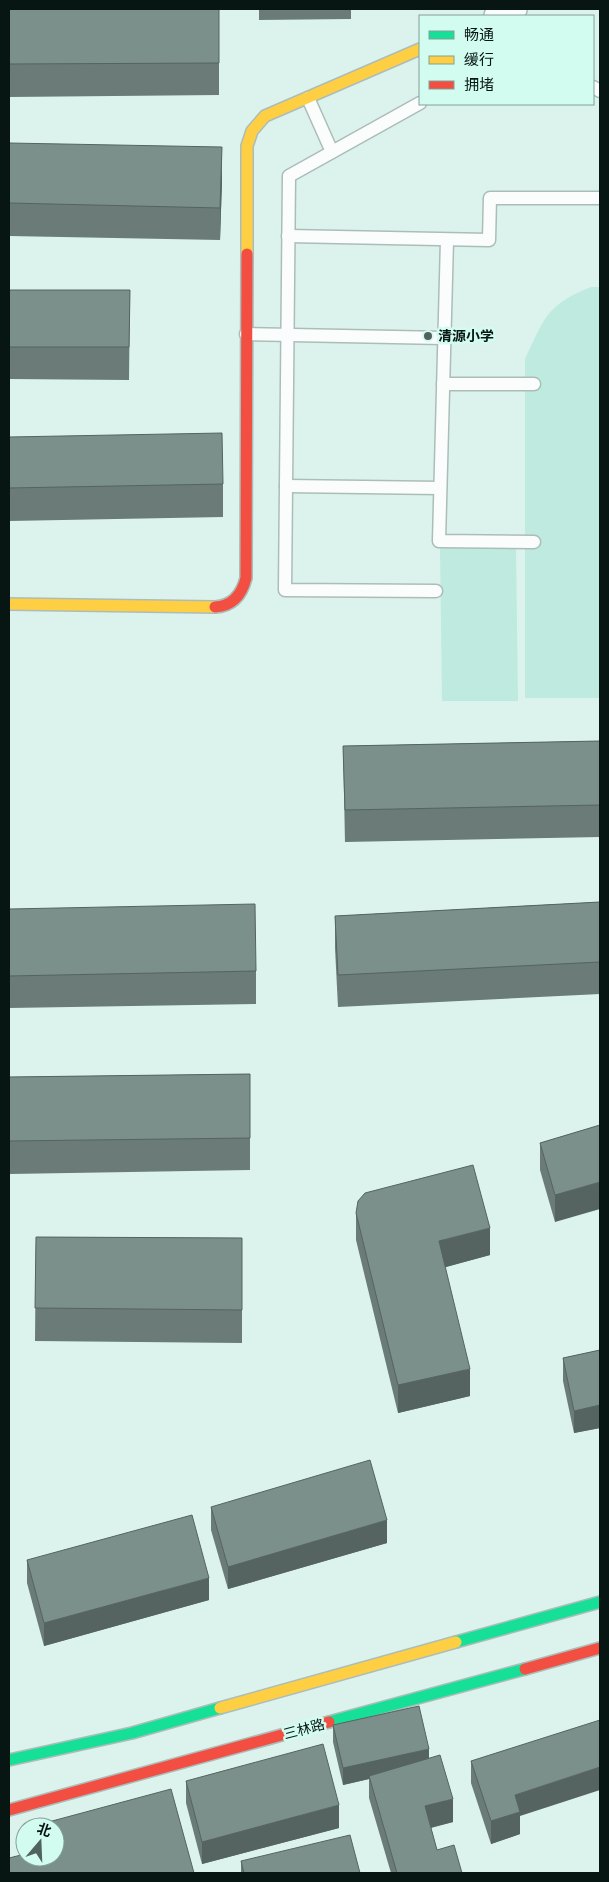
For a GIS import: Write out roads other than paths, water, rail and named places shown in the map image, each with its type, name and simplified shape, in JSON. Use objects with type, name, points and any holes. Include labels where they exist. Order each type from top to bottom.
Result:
[{"type":"main road","points":[[9,604],[218,607],[233,603],[243,592],[246,578],[247,146],[252,131],[265,116],[419,49]]},
{"type":"main road","points":[[9,1760],[132,1733],[600,1602]]},
{"type":"main road","name":"三林路","points":[[9,1810],[600,1648]]},
{"type":"street","points":[[499,15],[514,9]]},
{"type":"lane","points":[[308,98],[332,152]]},
{"type":"lane","points":[[419,104],[289,176],[286,590],[436,591]]},
{"type":"lane","points":[[288,236],[489,240],[490,198],[600,198]]},
{"type":"lane","points":[[448,240],[439,541],[534,542]]},
{"type":"lane","points":[[246,334],[444,338]]},
{"type":"lane","points":[[443,384],[534,384]]},
{"type":"lane","points":[[286,486],[440,488]]},
{"type":"place","name":"清源小学","points":[[428,336]]}]
